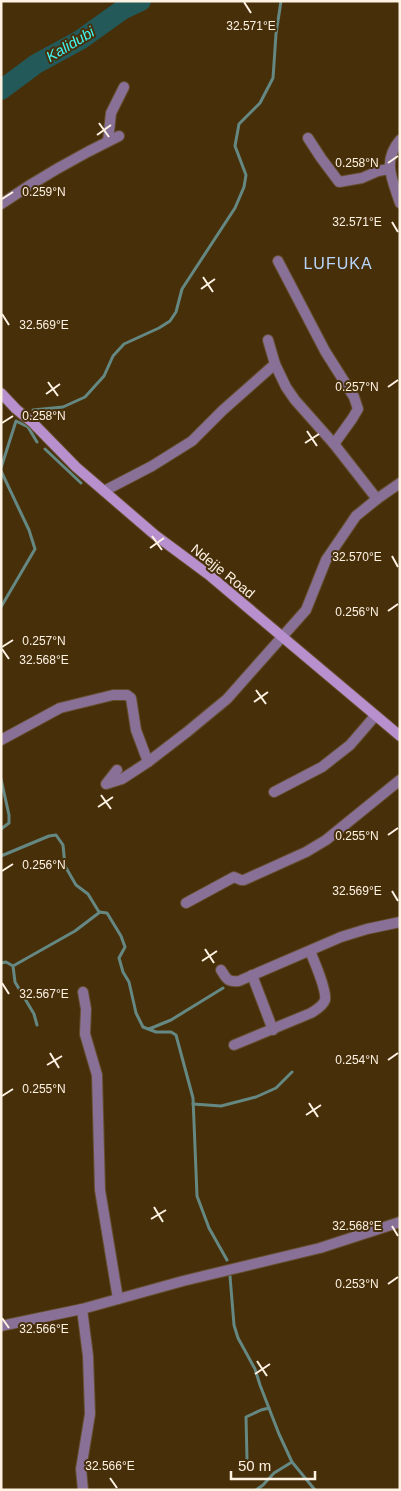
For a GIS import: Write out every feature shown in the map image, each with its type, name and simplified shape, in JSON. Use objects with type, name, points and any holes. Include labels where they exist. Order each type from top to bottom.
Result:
[{"type":"street","points":[[108,141],[111,113],[124,86]]},
{"type":"street","points":[[1,204],[26,187],[119,136]]},
{"type":"street","points":[[308,138],[340,182],[362,178],[378,171],[389,170]]},
{"type":"street","points":[[400,140],[390,157],[389,170],[400,203]]},
{"type":"street","points":[[278,261],[324,351],[354,397],[358,409],[334,444]]},
{"type":"street","points":[[268,340],[275,364],[286,387],[377,499]]},
{"type":"street","points":[[104,491],[152,466],[192,441],[223,410],[275,364]]},
{"type":"street","name":"Ndejje Road","points":[[1,393],[76,467],[155,535],[209,575],[400,736]]},
{"type":"street","points":[[117,770],[106,784],[122,779],[148,762],[227,699],[306,610],[326,560],[356,516],[400,483]]},
{"type":"street","points":[[1,740],[60,708],[113,695],[127,695],[131,698],[136,730],[148,762]]},
{"type":"street","points":[[274,792],[322,766],[350,745],[376,716]]},
{"type":"street","points":[[186,903],[234,877],[244,880],[306,852],[326,840],[400,780]]},
{"type":"street","points":[[221,970],[231,982],[239,981],[341,938],[367,929],[400,922]]},
{"type":"street","points":[[234,1045],[273,1030],[320,1008],[325,1001],[325,992],[310,950]]},
{"type":"street","points":[[252,975],[273,1030]]},
{"type":"street","points":[[83,992],[86,1009],[85,1034],[97,1076],[100,1190],[118,1299]]},
{"type":"street","points":[[1,1326],[82,1310],[183,1281],[320,1248],[400,1222]]},
{"type":"street","points":[[82,1310],[88,1356],[90,1414],[81,1468],[83,1490]]},
{"type":"waterway","name":"Kalidubi","points":[[1,90],[36,64],[80,40],[122,10],[141,1]]},
{"type":"waterway","points":[[33,410],[63,407],[85,397],[104,376],[113,356],[124,344],[159,328],[170,321],[176,312],[182,289],[235,208],[244,187],[246,175],[235,146],[239,124],[260,103],[273,78],[276,34],[281,1]]},
{"type":"waterway","points":[[1,468],[16,421],[28,427],[37,442]]},
{"type":"waterway","points":[[45,449],[81,483]]},
{"type":"waterway","points":[[1,471],[29,530],[35,549],[1,607]]},
{"type":"waterway","points":[[1,779],[9,815],[9,823],[1,829]]},
{"type":"waterway","points":[[1,856],[49,836],[56,835],[63,845],[65,866],[76,885],[88,894],[99,912],[107,913],[121,936],[125,947],[119,958],[123,972],[129,982],[136,1013],[143,1027],[156,1032],[171,1032],[176,1035],[193,1098],[197,1196],[209,1228],[227,1260]]},
{"type":"waterway","points":[[37,1025],[34,1014],[15,982],[13,966],[75,931],[100,912]]},
{"type":"waterway","points":[[1,963],[6,962],[13,966]]},
{"type":"waterway","points":[[149,1029],[171,1020],[223,988]]},
{"type":"waterway","points":[[193,1104],[221,1106],[256,1097],[276,1088],[292,1072]]},
{"type":"waterway","points":[[230,1276],[234,1325],[238,1338],[255,1369],[279,1434],[292,1462],[315,1490]]},
{"type":"waterway","points":[[247,1459],[246,1417],[269,1408]]},
{"type":"waterway","points":[[256,1490],[274,1473],[292,1462]]},
{"type":"district","name":"LUFUKA","points":[[338,263]]}]
